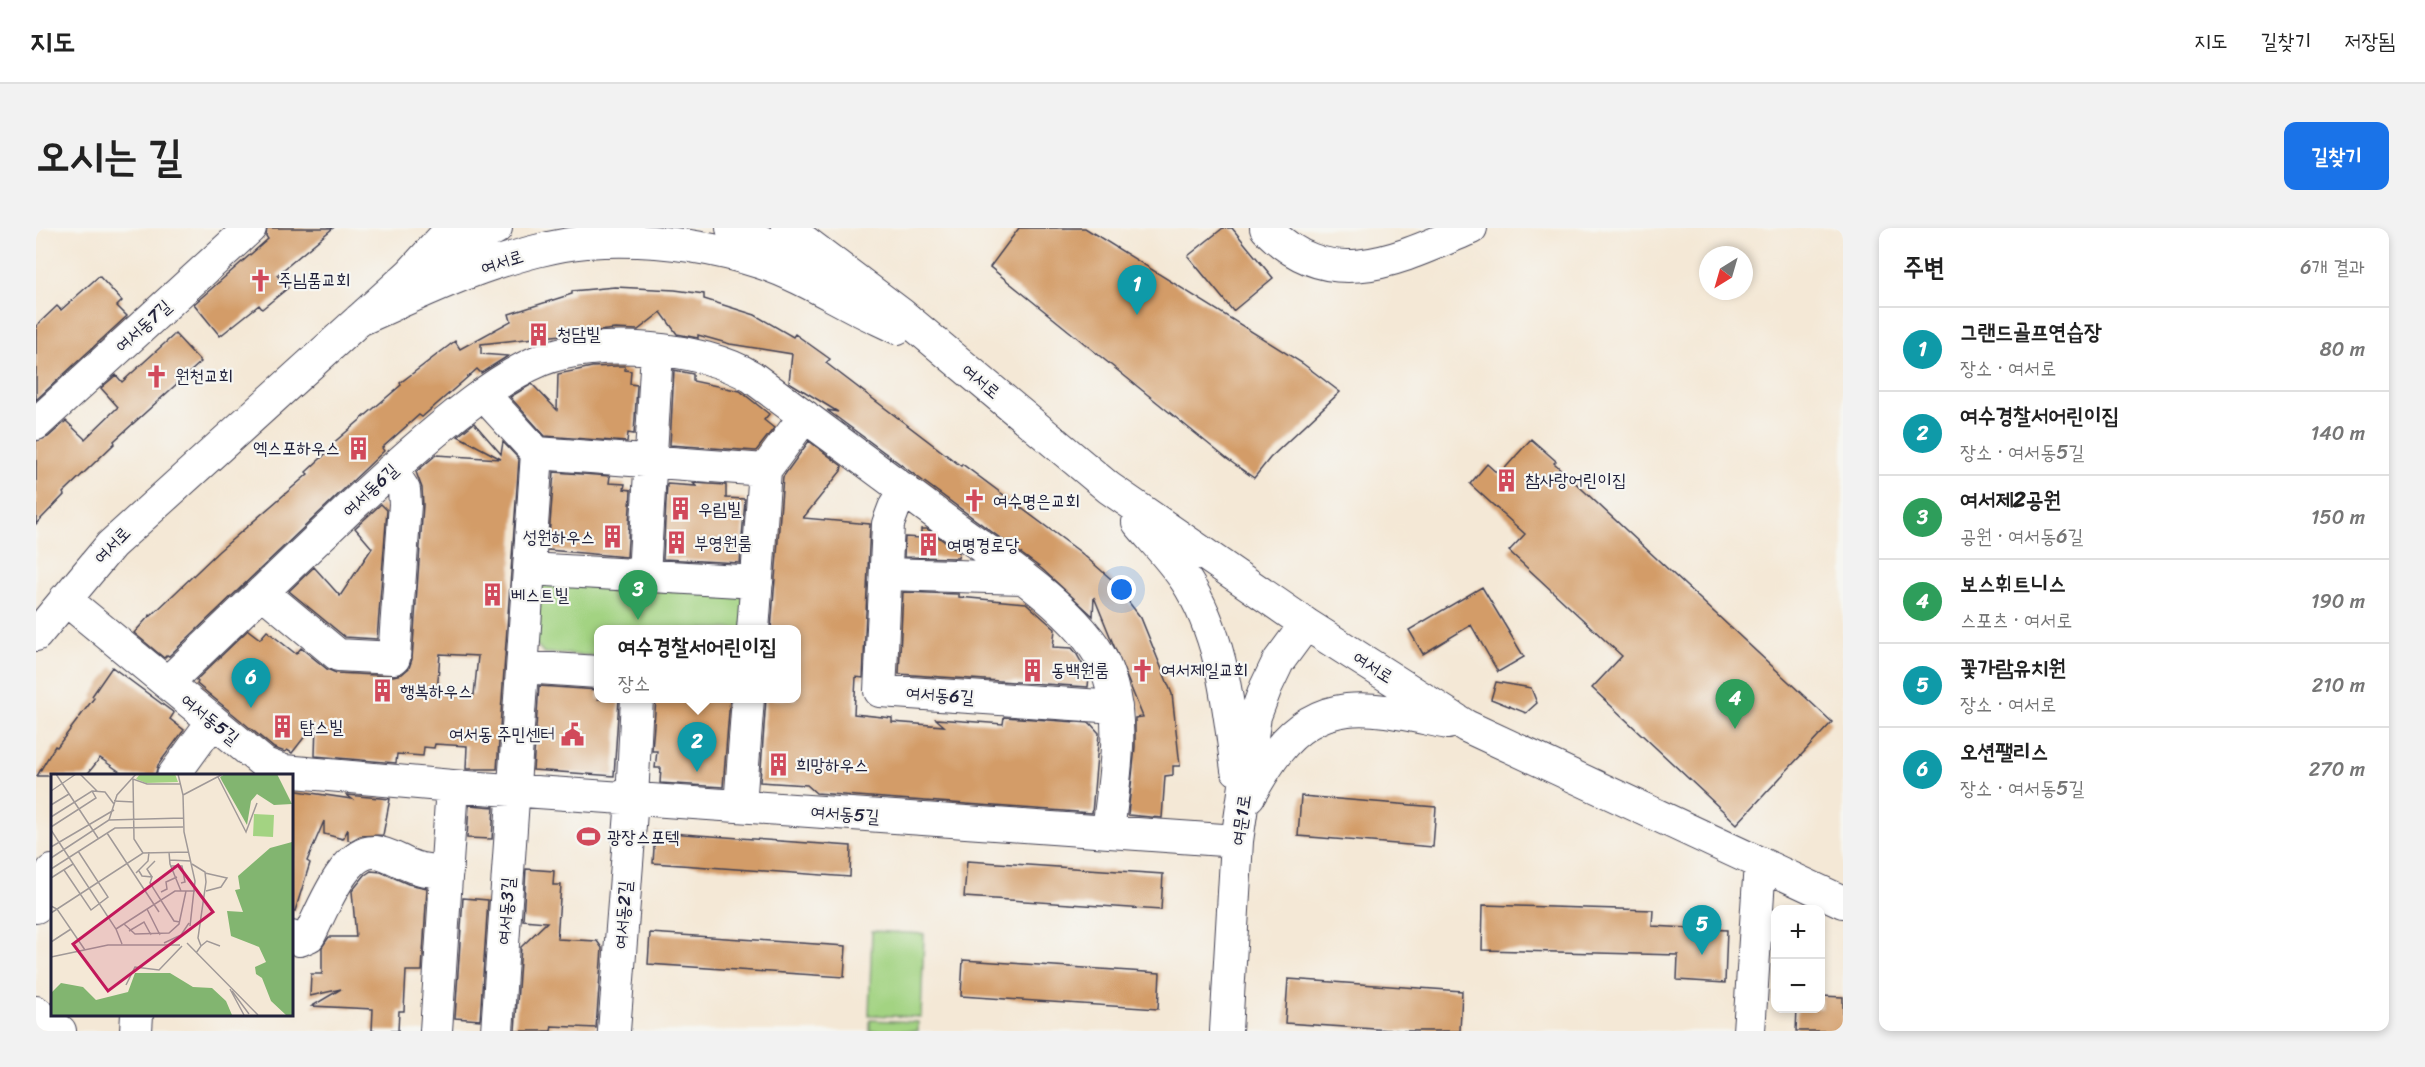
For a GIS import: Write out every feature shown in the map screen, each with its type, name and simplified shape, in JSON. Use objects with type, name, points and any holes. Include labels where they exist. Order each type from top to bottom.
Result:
[{"type":"street","name":"여서동7길","points":[[36,424],[250,228]]},
{"type":"street","name":"여서로","points":[[36,635],[111,545],[153,504],[411,273],[452,228]]},
{"type":"street","name":"여서로","points":[[411,273],[496,228]]},
{"type":"street","name":"여서로","points":[[732,228],[782,249],[808,263],[950,355],[1109,488],[1306,624],[1466,726],[1843,902]]},
{"type":"street","name":"여서로","points":[[787,228],[896,319]]},
{"type":"street","points":[[821,228],[886,282],[896,319]]},
{"type":"street","points":[[1266,228],[1279,241],[1300,254],[1347,267],[1395,260],[1471,228]]},
{"type":"street","name":"여서로","points":[[358,320],[486,266],[548,249],[586,242],[688,246],[762,263],[801,279],[857,309],[896,319]]},
{"type":"street","name":"여서동6길","points":[[167,683],[431,433],[483,394],[523,368],[557,354],[607,347],[709,358],[742,370],[1023,578],[1067,616],[1095,648],[1108,674],[1116,707],[1117,743],[1108,832]]},
{"type":"street","points":[[644,575],[657,351]]},
{"type":"street","points":[[483,394],[537,453],[765,470]]},
{"type":"street","points":[[753,625],[765,470],[805,416]]},
{"type":"street","points":[[514,790],[537,453]]},
{"type":"street","points":[[262,592],[338,655],[394,658],[405,504],[404,490],[391,470]]},
{"type":"street","points":[[1109,488],[1185,580],[1218,649],[1224,675],[1242,806]]},
{"type":"street","name":"여서동6길","points":[[905,490],[888,524],[880,691],[1116,707]]},
{"type":"street","points":[[530,569],[757,582]]},
{"type":"street","points":[[886,574],[1023,578]]},
{"type":"street","name":"여서동5길","points":[[65,598],[274,769],[452,786],[1237,841]]},
{"type":"street","name":"여문1로","points":[[1226,1031],[1237,841],[1255,716],[1278,662],[1306,624]]},
{"type":"street","points":[[523,667],[594,672]]},
{"type":"street","points":[[632,799],[637,703]]},
{"type":"street","points":[[740,806],[748,703]]},
{"type":"street","points":[[1242,806],[1278,751],[1303,726],[1322,715],[1346,709],[1372,708],[1466,726]]},
{"type":"street","points":[[174,774],[213,721]]},
{"type":"street","points":[[436,1031],[452,786]]},
{"type":"street","name":"여서동3길","points":[[497,1031],[514,790]]},
{"type":"street","name":"여서동2길","points":[[614,1031],[632,799]]},
{"type":"street","points":[[292,937],[300,940],[309,936],[322,907],[339,879],[361,855],[374,852],[415,867],[447,871]]},
{"type":"street","points":[[1749,1031],[1760,863]]},
{"type":"street","points":[[36,907],[51,873]]},
{"type":"street","points":[[36,1012],[60,1031]]},
{"type":"street","points":[[136,1031],[137,1016]]},
{"type":"green space","points":[[546,580],[738,594],[747,603],[744,625],[594,625],[594,656],[544,653],[530,638],[536,593]]},
{"type":"green space","points":[[872,931],[924,934],[921,1017],[869,1015]]},
{"type":"green space","points":[[870,1020],[918,1022],[918,1031],[870,1031]]},
{"type":"building","points":[[267,228],[333,228],[277,275],[288,288],[262,309],[259,305],[220,336],[194,304],[268,239]]},
{"type":"building","points":[[1019,228],[1085,228],[1302,363],[1340,392],[1270,458],[1254,478],[1227,459],[990,267]]},
{"type":"building","points":[[1223,228],[1232,228],[1273,278],[1233,311],[1188,256]]},
{"type":"building","points":[[99,276],[122,301],[117,306],[127,316],[36,400],[36,326],[57,306],[61,310]]},
{"type":"building","points":[[615,287],[704,294],[704,299],[755,315],[793,337],[795,334],[830,359],[826,363],[961,466],[962,464],[1079,551],[1111,579],[1141,618],[1172,694],[1180,766],[1173,766],[1173,775],[1165,776],[1162,818],[1128,815],[1135,747],[1135,718],[1143,717],[1094,597],[1093,616],[1042,569],[827,410],[838,412],[789,382],[792,354],[730,344],[698,335],[698,338],[677,334],[661,312],[638,330],[615,329],[481,344],[481,354],[508,356],[481,373],[477,369],[422,417],[419,415],[382,448],[384,451],[169,656],[164,658],[134,633],[150,615],[219,551],[308,474],[306,472],[333,447],[331,445],[401,385],[400,383],[455,341],[460,349],[511,321],[509,314],[572,294],[572,291]]},
{"type":"building","points":[[175,334],[201,362],[114,441],[115,443],[63,493],[64,495],[36,524],[36,441],[48,437],[66,421],[85,439],[118,407],[101,388],[116,375],[122,382]]},
{"type":"building","points":[[625,366],[625,370],[631,371],[630,384],[637,385],[634,434],[628,433],[627,442],[545,436],[510,397],[532,384],[557,410],[558,374],[592,367]]},
{"type":"building","points":[[674,370],[693,374],[693,381],[740,391],[769,414],[764,420],[774,428],[756,451],[670,445]]},
{"type":"building","points":[[474,423],[501,454],[503,442],[519,459],[497,769],[466,769],[467,746],[435,744],[434,748],[424,747],[423,756],[397,754],[396,763],[315,756],[316,722],[292,753],[274,748],[197,684],[196,680],[248,630],[260,639],[267,631],[296,654],[301,648],[327,669],[336,673],[393,676],[402,674],[409,668],[412,659],[423,505],[422,488],[416,472],[436,455],[501,459],[458,436]],"holes":[[[440,654],[478,656],[474,695],[437,693]]]},
{"type":"building","points":[[1531,439],[1832,722],[1737,824],[1592,688],[1622,656],[1509,551],[1525,534],[1470,484],[1487,464],[1499,475]]},
{"type":"building","points":[[809,441],[842,466],[841,471],[803,518],[870,524],[863,678],[856,677],[854,714],[892,718],[892,722],[944,726],[936,719],[1003,724],[1004,717],[1090,723],[1099,733],[1092,813],[816,793],[807,785],[760,782],[766,703],[801,703],[801,625],[771,625],[783,477]]},
{"type":"building","points":[[554,472],[610,476],[609,483],[625,484],[624,489],[631,490],[627,557],[548,550]]},
{"type":"building","points":[[693,483],[726,485],[726,498],[745,499],[740,563],[663,559],[667,484],[696,486]]},
{"type":"building","points":[[381,504],[387,510],[377,639],[345,637],[289,591],[314,567],[340,596],[372,548],[355,528]]},
{"type":"building","name":"여명경로당","points":[[921,529],[927,529],[959,552],[958,558],[904,557],[905,537],[921,538]]},
{"type":"building","points":[[1482,587],[1524,657],[1498,672],[1471,625],[1423,654],[1409,630]]},
{"type":"building","points":[[903,592],[959,594],[959,597],[1026,603],[1055,629],[1053,647],[1072,648],[1076,653],[1089,676],[1088,687],[899,674]]},
{"type":"building","points":[[112,667],[174,713],[170,719],[184,730],[158,765],[156,774],[123,774],[100,758],[88,774],[37,776],[55,746],[57,747],[94,698],[92,696]]},
{"type":"building","points":[[1496,682],[1531,688],[1537,703],[1526,713],[1491,699]]},
{"type":"building","name":"여서동 주민센터","points":[[539,686],[594,690],[594,703],[619,703],[614,776],[533,770]]},
{"type":"building","points":[[656,703],[730,703],[723,787],[660,783],[661,768],[655,768],[657,751],[652,751]]},
{"type":"building","points":[[292,790],[352,799],[347,795],[390,799],[383,835],[360,836],[351,841],[348,840],[348,829],[343,839],[324,834],[324,821],[307,861],[310,863],[295,911],[292,910]]},
{"type":"building","points":[[1301,796],[1436,807],[1433,847],[1298,836]]},
{"type":"building","points":[[469,805],[494,807],[492,839],[467,838]]},
{"type":"building","points":[[655,832],[851,846],[850,877],[653,863]]},
{"type":"building","points":[[967,861],[1163,874],[1161,910],[964,897]]},
{"type":"building","points":[[526,869],[554,871],[553,885],[561,885],[557,939],[597,941],[602,948],[596,1028],[552,1026],[551,1031],[515,1031],[521,947],[547,922],[523,920]]},
{"type":"building","points":[[371,871],[381,872],[408,884],[427,888],[422,971],[406,971],[404,1011],[399,1011],[398,1031],[372,1031],[373,1009],[312,1006],[341,989],[310,996],[311,974],[322,974],[322,947],[329,937],[356,937],[352,891]]},
{"type":"building","points":[[463,898],[488,900],[480,1020],[455,1018]]},
{"type":"building","points":[[1483,905],[1653,910],[1652,926],[1727,930],[1725,983],[1677,980],[1678,955],[1482,950]]},
{"type":"building","points":[[650,933],[846,946],[844,977],[648,964]]},
{"type":"building","points":[[963,960],[1160,973],[1158,1009],[961,996]]},
{"type":"building","points":[[1288,979],[1462,991],[1460,1031],[1405,1031],[1285,1023]]},
{"type":"building","points":[[1825,996],[1843,997],[1843,1031],[1796,1031],[1797,1013],[1825,1013]]},
{"type":"place","name":"주님품교회","points":[[260,280]]},
{"type":"place","name":"그랜드골프연습장","points":[[1137,315]]},
{"type":"place","name":"청담빌","points":[[539,334]]},
{"type":"place","name":"원천교회","points":[[157,376]]},
{"type":"place","name":"엑스포하우스","points":[[358,448]]},
{"type":"place","name":"참사랑어린이집","points":[[1507,480]]},
{"type":"place","name":"여수명은교회","points":[[975,501]]},
{"type":"place","name":"우림빌","points":[[680,509]]},
{"type":"place","name":"성원하우스","points":[[613,537]]},
{"type":"place","name":"부영원룸","points":[[676,543]]},
{"type":"place","name":"여명경로당","points":[[929,545]]},
{"type":"place","name":"베스트빌","points":[[493,595]]},
{"type":"place","name":"여서제2공원","points":[[638,620]]},
{"type":"place","name":"동백원룸","points":[[1033,670]]},
{"type":"place","name":"여서제일교회","points":[[1143,670]]},
{"type":"place","name":"행복하우스","points":[[382,691]]},
{"type":"place","name":"오션팰리스","points":[[251,708]]},
{"type":"place","name":"탑스빌","points":[[282,727]]},
{"type":"place","name":"보스휘트니스","points":[[1735,729]]},
{"type":"place","name":"여서동 주민센터","points":[[573,734]]},
{"type":"place","name":"희망하우스","points":[[778,765]]},
{"type":"place","name":"여수경찰서어린이집","points":[[697,772]]},
{"type":"place","name":"광장스포텍","points":[[589,837]]},
{"type":"place","name":"꽃가람유치원","points":[[1702,955]]}]
